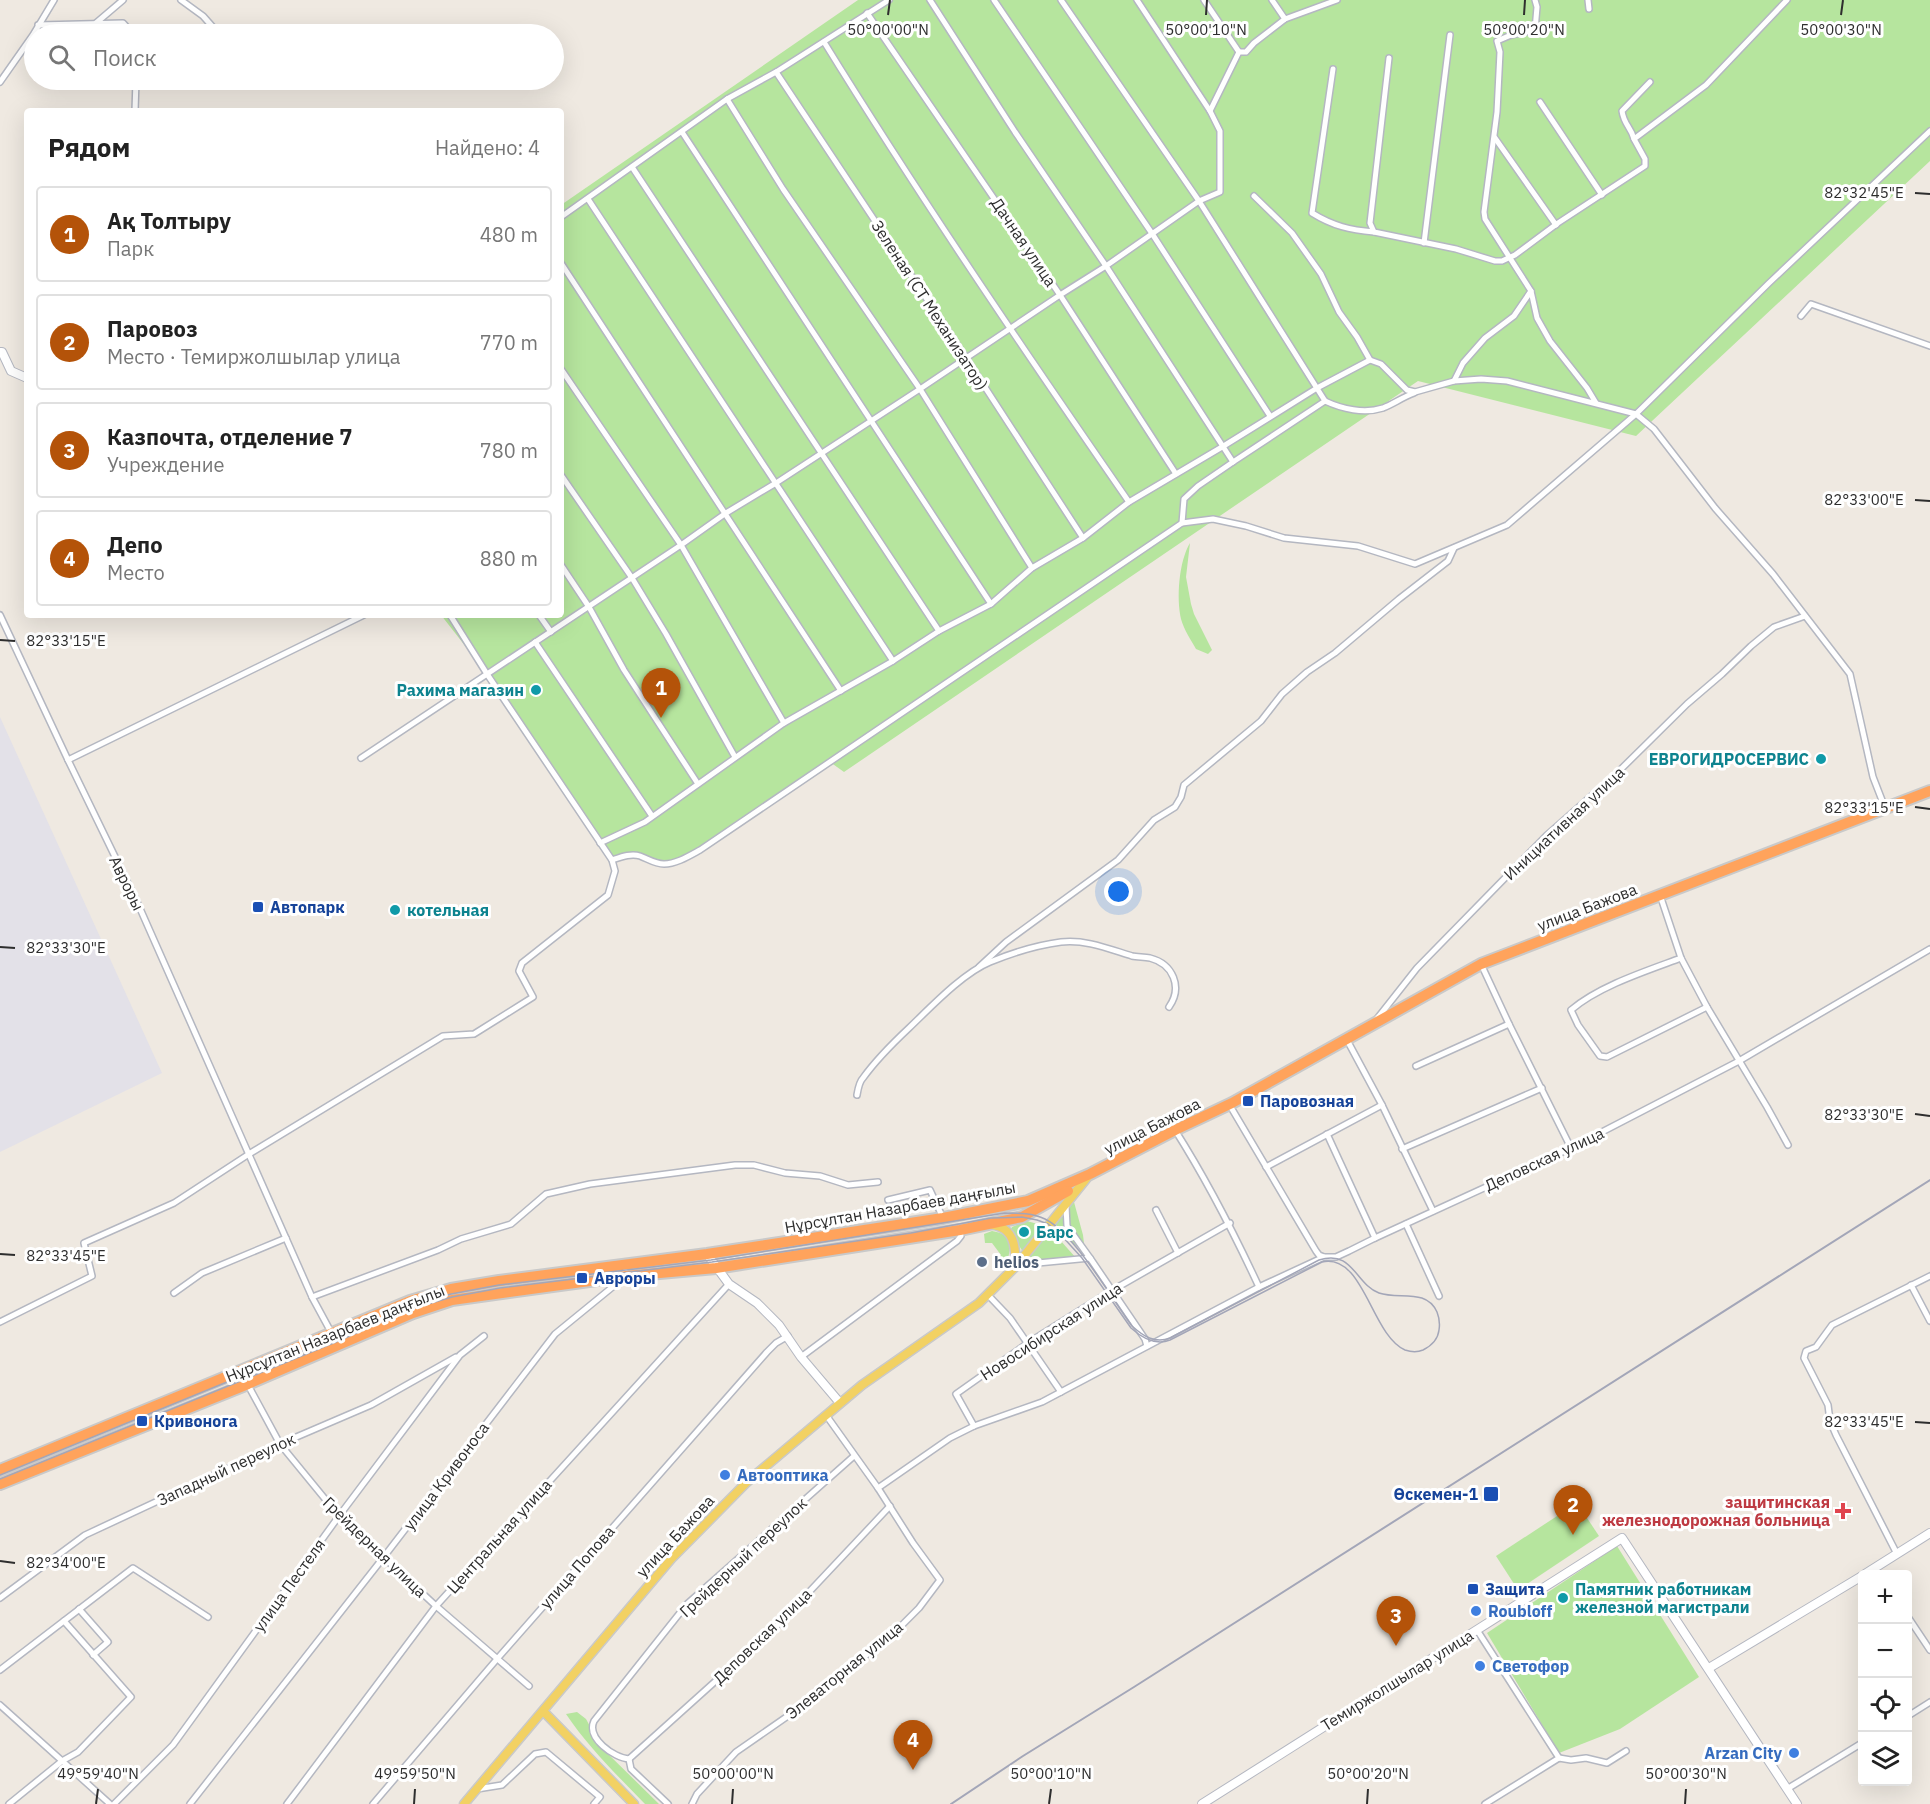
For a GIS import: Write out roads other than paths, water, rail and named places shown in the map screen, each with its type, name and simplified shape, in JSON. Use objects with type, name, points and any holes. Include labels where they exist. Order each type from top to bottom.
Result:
[{"type":"highway","name":"улица Бажова","points":[[1090,1174],[1229,1104],[1481,964],[1930,790]]},
{"type":"highway","name":"Нұрсұлтан Назарбаев даңғылы","points":[[0,1484],[338,1347],[413,1313],[452,1300],[625,1271],[707,1254],[943,1218],[1028,1201],[1090,1174]]},
{"type":"highway","name":"Нұрсұлтан Назарбаев даңғылы","points":[[0,1470],[410,1301],[451,1289],[499,1281],[625,1271],[716,1268],[960,1230],[1022,1217],[1056,1199],[1090,1174]]},
{"type":"main road","name":"улица Бажова","points":[[464,1804],[671,1559],[747,1482],[862,1385],[988,1295],[1016,1266],[1090,1174]]},
{"type":"main road","points":[[989,1224],[1004,1229],[1011,1238],[1015,1246],[1016,1266]]},
{"type":"main road","points":[[544,1712],[634,1804]]},
{"type":"street","points":[[39,24],[54,0]]},
{"type":"street","points":[[96,23],[123,0]]},
{"type":"street","points":[[182,0],[210,24]]},
{"type":"street","points":[[564,215],[728,99],[776,72],[890,0]]},
{"type":"street","points":[[930,0],[1015,132],[1107,266],[1233,462]]},
{"type":"street","points":[[994,0],[1153,235],[1270,416]]},
{"type":"street","points":[[1061,0],[1200,201],[1325,401],[1342,408],[1380,409],[1415,392],[1454,381],[1507,381],[1636,414],[1654,429],[1714,507],[1773,574],[1850,674],[1873,777],[1886,808]]},
{"type":"street","points":[[360,758],[589,607],[726,513],[776,483],[1107,266],[1200,201],[1220,192],[1220,131],[1210,111],[1137,0]]},
{"type":"street","points":[[1204,0],[1239,52]]},
{"type":"street","points":[[1272,0],[1285,20]]},
{"type":"street","points":[[1239,52],[1246,52],[1254,43],[1285,20],[1337,0]]},
{"type":"street","points":[[1535,0],[1536,30],[1511,35],[1497,41],[1500,52],[1495,138],[1484,212],[1485,219],[1531,291],[1537,318],[1550,341],[1581,380],[1596,404]]},
{"type":"street","points":[[1588,0],[1589,9]]},
{"type":"street","points":[[1634,140],[1706,85],[1787,0]]},
{"type":"street","name":"Дачная улица","points":[[867,13],[1060,295],[1176,474]]},
{"type":"street","points":[[67,24],[124,24]]},
{"type":"street","points":[[1424,243],[1450,35]]},
{"type":"street","points":[[824,42],[890,148],[1010,329],[1129,502]]},
{"type":"street","points":[[0,82],[24,46]]},
{"type":"street","points":[[1210,111],[1239,52]]},
{"type":"street","points":[[1374,232],[1370,224],[1389,58]]},
{"type":"street","points":[[1332,69],[1312,213],[1328,223],[1358,231],[1374,232],[1456,249],[1495,261],[1509,258],[1645,166],[1645,159],[1634,140],[1633,133],[1623,122],[1622,111],[1650,82]]},
{"type":"street","name":"Зеленая (СТ Механизатор)","points":[[776,72],[1083,538]]},
{"type":"street","points":[[135,108],[136,90]]},
{"type":"street","points":[[728,99],[783,189],[920,389],[1032,568]]},
{"type":"street","points":[[1540,102],[1602,195]]},
{"type":"street","points":[[612,860],[639,855],[664,864],[680,860],[700,850],[1182,523],[1213,519],[1284,538],[1358,546],[1415,564],[1507,525],[1636,414],[1769,283],[1930,131]]},
{"type":"street","points":[[682,132],[991,604]]},
{"type":"street","points":[[1495,138],[1556,225]]},
{"type":"street","points":[[632,167],[939,631]]},
{"type":"street","points":[[1254,195],[1292,232],[1321,274],[1339,312],[1370,360],[1381,364],[1407,390],[1415,392]]},
{"type":"street","points":[[588,199],[893,661]]},
{"type":"street","points":[[564,268],[841,691]]},
{"type":"street","points":[[1454,381],[1462,363],[1485,338],[1514,316],[1531,291]]},
{"type":"street","points":[[1801,316],[1811,304],[1930,346]]},
{"type":"street","points":[[0,352],[11,371],[24,377]]},
{"type":"street","points":[[600,843],[645,822],[784,723],[893,661],[939,631],[991,604],[1032,568],[1083,538],[1129,502],[1317,388],[1370,360]]},
{"type":"street","points":[[564,373],[681,545],[784,723]]},
{"type":"street","points":[[1182,523],[1184,499],[1198,486],[1325,401]]},
{"type":"street","points":[[564,479],[632,578],[735,757]]},
{"type":"street","points":[[857,1095],[861,1080],[898,1038],[942,997],[1006,942],[1118,860],[1154,820],[1175,807],[1184,785],[1261,721],[1282,694],[1448,561],[1454,548]]},
{"type":"street","points":[[564,570],[589,607],[624,670],[698,784]]},
{"type":"street","name":"Авроры","points":[[0,615],[138,904],[285,1238],[338,1347]]},
{"type":"street","name":"Инициативная улица","points":[[1369,1028],[1417,968],[1546,836],[1614,776],[1687,704],[1751,646],[1774,627],[1805,616]]},
{"type":"street","points":[[68,760],[357,618]]},
{"type":"street","points":[[0,1322],[92,1276],[84,1243],[174,1203],[249,1154],[443,1036],[474,1034],[533,997],[519,970],[522,963],[608,896],[615,871],[612,860],[452,618]]},
{"type":"street","points":[[541,618],[551,632]]},
{"type":"street","points":[[535,642],[652,816]]},
{"type":"street","points":[[1660,895],[1681,958],[1788,1145]]},
{"type":"street","points":[[979,967],[1029,950],[1062,942],[1112,949],[1134,957],[1152,958],[1167,966],[1176,983],[1174,999],[1169,1007]]},
{"type":"street","name":"Деповская улица","points":[[878,1488],[950,1438],[974,1426],[1042,1402],[1259,1287],[1324,1257],[1336,1257],[1571,1148],[1739,1061],[1930,949]]},
{"type":"street","points":[[1681,958],[1581,1000],[1571,1010],[1578,1025],[1600,1056],[1607,1057],[1707,1007]]},
{"type":"street","points":[[1481,964],[1571,1148]]},
{"type":"street","points":[[1416,1066],[1509,1024]]},
{"type":"street","points":[[1347,1040],[1382,1105],[1433,1211]]},
{"type":"street","points":[[1402,1149],[1542,1088]]},
{"type":"street","points":[[1229,1104],[1316,1251],[1324,1257]]},
{"type":"street","points":[[1266,1167],[1382,1105]]},
{"type":"street","points":[[1175,1130],[1203,1173],[1230,1223],[1259,1287]]},
{"type":"street","points":[[1327,1134],[1375,1238]]},
{"type":"street","points":[[312,1297],[438,1250],[461,1239],[511,1224],[546,1194],[590,1184],[735,1165],[754,1165],[785,1173],[820,1176],[848,1185],[878,1182]]},
{"type":"street","points":[[888,1200],[930,1190],[943,1218]]},
{"type":"street","points":[[1066,1206],[1067,1226],[1146,1340],[1147,1346]]},
{"type":"street","points":[[1156,1210],[1178,1253]]},
{"type":"street","name":"Новосибирская улица","points":[[974,1426],[956,1394],[1028,1343],[1111,1291],[1230,1223]]},
{"type":"street","points":[[1406,1224],[1439,1296]]},
{"type":"street","points":[[801,1357],[957,1240],[961,1236],[960,1230]]},
{"type":"street","points":[[174,1293],[202,1273],[285,1238]]},
{"type":"street","points":[[707,1254],[729,1284],[757,1303],[788,1336],[801,1357],[840,1403]]},
{"type":"street","points":[[1016,1266],[1089,1258]]},
{"type":"street","name":"улица Кривоноса","points":[[190,1804],[555,1334],[625,1271]]},
{"type":"street","points":[[1897,1554],[1836,1435],[1830,1422],[1828,1405],[1804,1358],[1806,1351],[1816,1347],[1832,1325],[1930,1276]]},
{"type":"street","name":"Центральная улица","points":[[287,1804],[436,1606],[729,1284]]},
{"type":"street","points":[[1911,1286],[1930,1321]]},
{"type":"street","points":[[988,1295],[1010,1318],[1061,1392]]},
{"type":"street","name":"улица Пестеля","points":[[112,1804],[173,1745],[339,1516],[460,1355],[484,1336]]},
{"type":"street","name":"улица Попова","points":[[373,1804],[496,1659],[767,1352],[788,1336]]},
{"type":"street","name":"Западный переулок","points":[[0,1598],[85,1535],[280,1444],[371,1405],[460,1355]]},
{"type":"street","name":"Грейдерная улица","points":[[248,1384],[280,1444],[339,1516],[436,1606],[529,1686]]},
{"type":"street","points":[[826,1415],[890,1506]]},
{"type":"street","name":"Грейдерный переулок","points":[[629,1759],[622,1759],[594,1735],[591,1726],[594,1721],[687,1604],[854,1455]]},
{"type":"street","name":"Деповская улица","points":[[629,1759],[779,1624],[890,1506]]},
{"type":"street","name":"Элеваторная улица","points":[[692,1804],[697,1794],[736,1752],[819,1695],[900,1627],[919,1608],[940,1580],[890,1506]]},
{"type":"street","points":[[1878,1570],[1897,1554],[1930,1533]]},
{"type":"street","name":"Темиржолшылар улица","points":[[1202,1804],[1622,1538],[1709,1668]]},
{"type":"street","points":[[0,1670],[133,1568],[208,1617]]},
{"type":"street","points":[[1797,1804],[1709,1668],[1858,1579]]},
{"type":"street","points":[[79,1609],[108,1642],[93,1655]]},
{"type":"street","points":[[9,1804],[62,1761],[78,1752],[131,1697],[64,1621]]},
{"type":"street","points":[[1912,1623],[1930,1650]]},
{"type":"street","points":[[1477,1630],[1559,1758]]},
{"type":"street","points":[[1912,1713],[1930,1702]]},
{"type":"street","points":[[1,1708],[112,1804]]},
{"type":"street","points":[[1787,1789],[1858,1746]]},
{"type":"street","points":[[1485,1804],[1559,1758],[1571,1760],[1586,1758],[1607,1762],[1626,1751]]},
{"type":"street","points":[[477,1789],[502,1785],[535,1754],[546,1752],[600,1797],[594,1804]]},
{"type":"street","points":[[629,1759],[632,1769],[668,1804]]},
{"type":"tram line","points":[[0,1475],[410,1307],[451,1294],[499,1285],[711,1260],[1005,1213],[1036,1216],[1056,1227],[1080,1252],[1132,1326],[1145,1336],[1154,1339],[1170,1338],[1319,1260],[1330,1258],[1347,1263],[1371,1289],[1379,1293],[1419,1297],[1426,1300],[1437,1312],[1439,1321],[1436,1339],[1431,1344],[1418,1352],[1405,1350],[1393,1342],[1358,1282],[1348,1270],[1336,1263],[1322,1262],[1170,1340],[1154,1341],[1144,1338],[1131,1328],[1082,1258],[1048,1224],[1022,1217],[991,1218],[911,1233],[712,1262],[500,1288],[452,1297],[411,1309],[336,1342],[0,1479]]},
{"type":"railway","points":[[951,1804],[1930,1180]]},
{"type":"place","name":"Рахима магазин","points":[[536,690]]},
{"type":"place","name":"Ақ Толтыру","points":[[661,718]]},
{"type":"place","name":"ЕВРОГИДРОСЕРВИС","points":[[1821,759]]},
{"type":"place","name":"Автопарк","points":[[258,907]]},
{"type":"place","name":"котельная","points":[[395,910]]},
{"type":"place","name":"Паровозная","points":[[1248,1101]]},
{"type":"place","name":"Барс","points":[[1024,1232]]},
{"type":"place","name":"helios","points":[[982,1262]]},
{"type":"place","name":"Авроры","points":[[582,1278]]},
{"type":"place","name":"Кривонога","points":[[142,1421]]},
{"type":"place","name":"Автооптика","points":[[725,1475]]},
{"type":"place","name":"Өскемен-1","points":[[1491,1494]]},
{"type":"place","name":"защитинская железнодорожная больница","points":[[1843,1511]]},
{"type":"place","name":"Паровоз","points":[[1573,1535]]},
{"type":"place","name":"Защита","points":[[1473,1589]]},
{"type":"place","name":"Памятник работникам железной магистрали","points":[[1563,1598]]},
{"type":"place","name":"Roubloff","points":[[1476,1611]]},
{"type":"place","name":"Казпочта, отделение 7","points":[[1396,1646]]},
{"type":"place","name":"Светофор","points":[[1480,1666]]},
{"type":"place","name":"Arzan City","points":[[1794,1753]]},
{"type":"place","name":"Депо","points":[[913,1770]]}]
